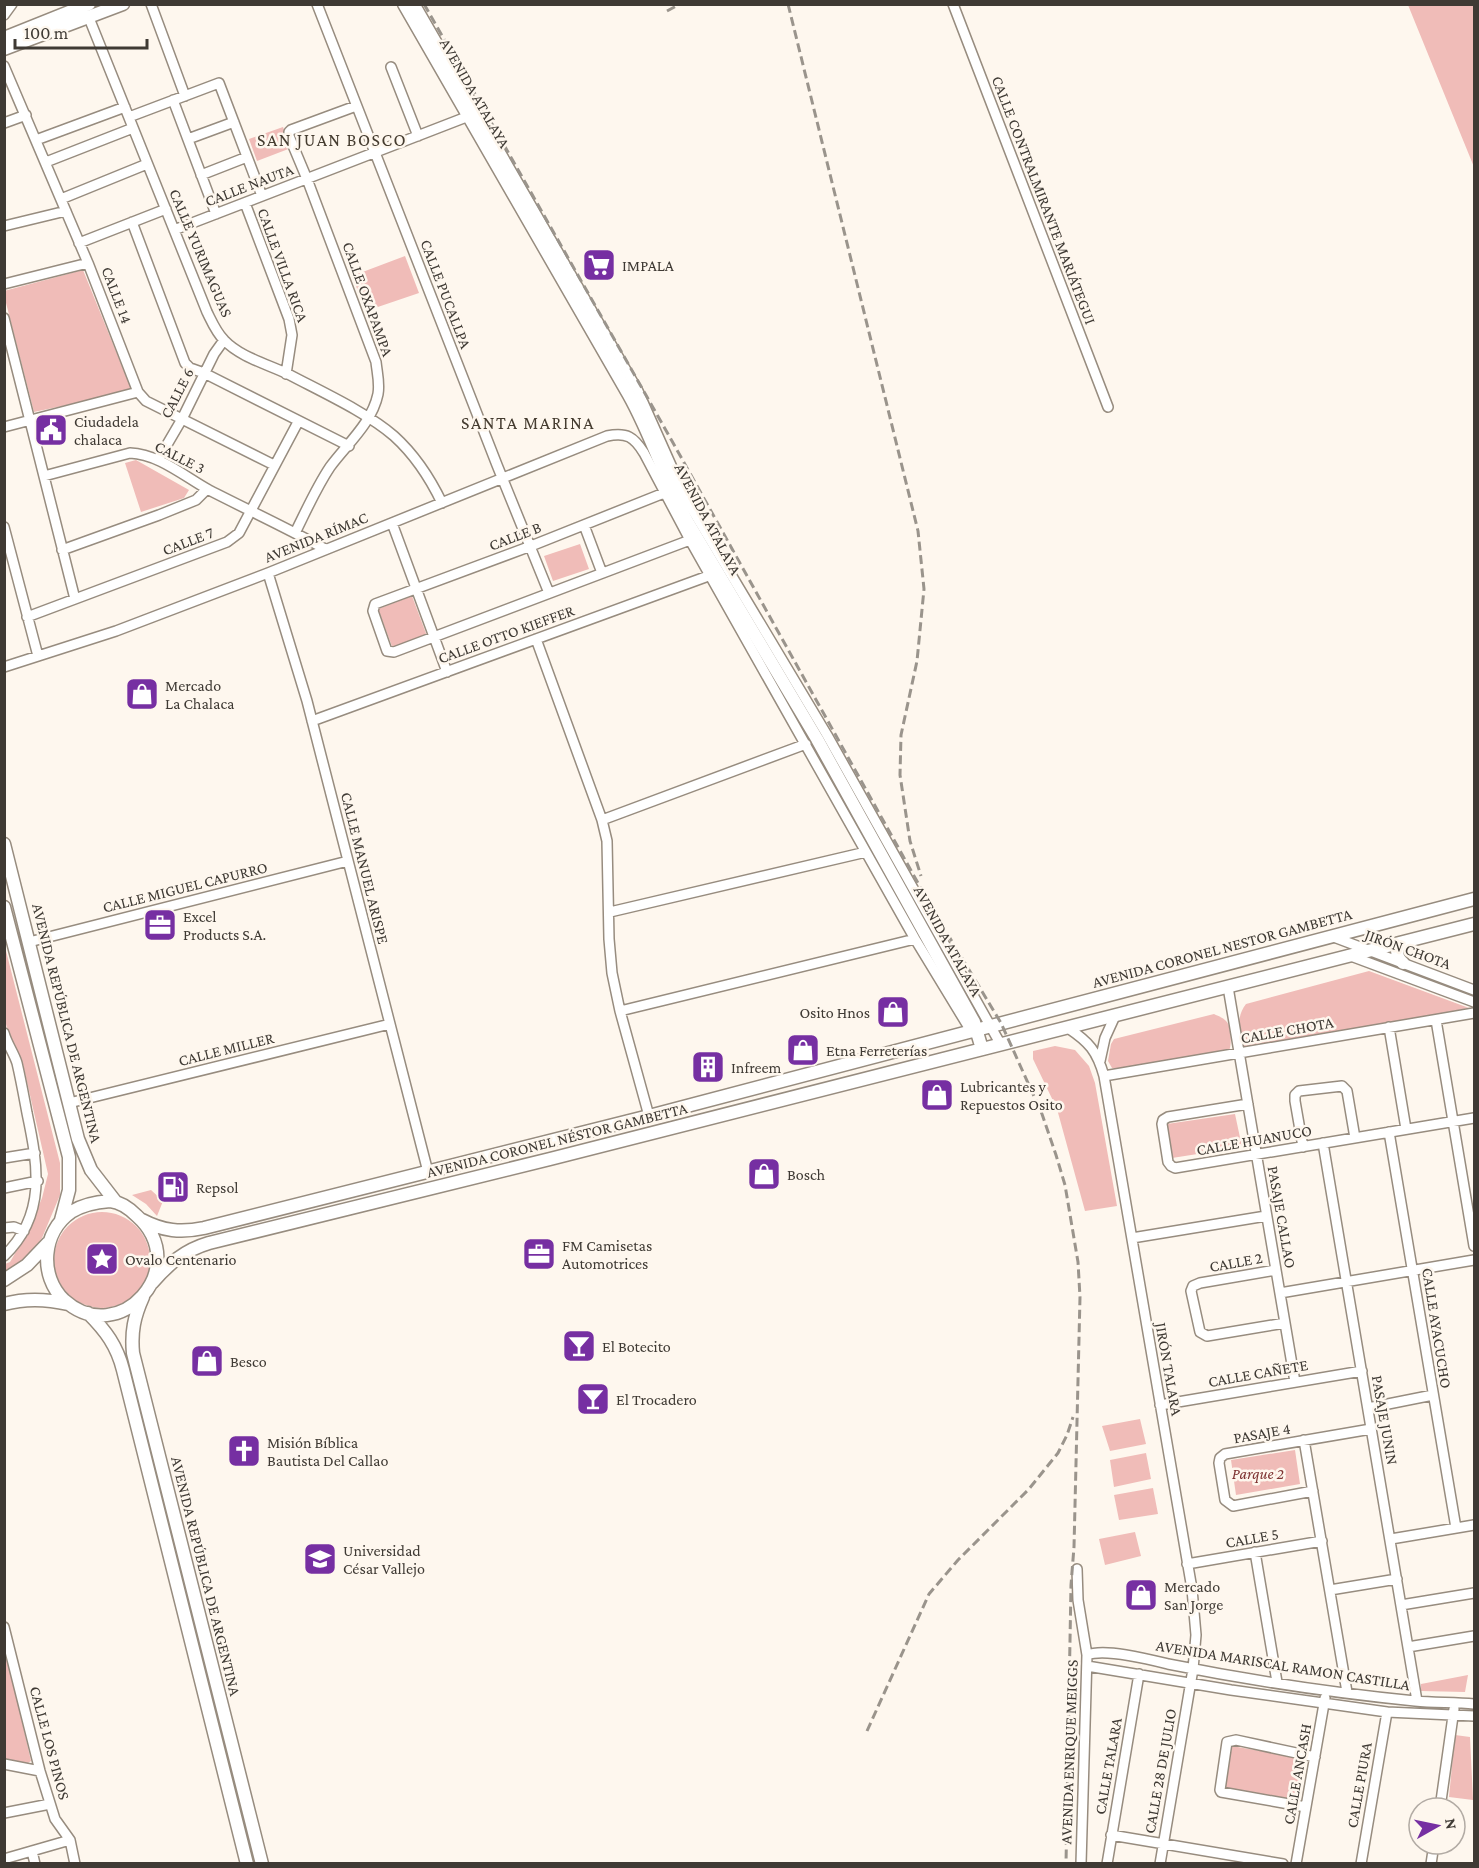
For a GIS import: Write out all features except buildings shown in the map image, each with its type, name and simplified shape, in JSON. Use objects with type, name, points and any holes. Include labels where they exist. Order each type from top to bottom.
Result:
[{"type":"main road","points":[[4,38],[90,4]]},
{"type":"main road","points":[[4,49],[123,4]]},
{"type":"main road","name":"AVENIDA ATALAYA","points":[[404,4],[639,413],[687,521],[817,739],[974,1030],[982,1049]]},
{"type":"main road","name":"AVENIDA REPÚBLICA DE ARGENTINA","points":[[4,844],[84,1157],[98,1182],[115,1202]]},
{"type":"main road","name":"AVENIDA CORONEL NESTOR GAMBETTA","points":[[974,1030],[1474,899]]},
{"type":"main road","name":"AVENIDA REPÚBLICA DE ARGENTINA","points":[[4,907],[69,1157],[69,1190],[60,1222]]},
{"type":"main road","points":[[982,1049],[1474,924]]},
{"type":"main road","points":[[1403,963],[1397,956],[1397,952],[1401,944],[1405,942]]},
{"type":"main road","name":"AVENIDA CORONEL NÉSTOR GAMBETTA","points":[[142,1220],[163,1229],[191,1231],[649,1116],[974,1030]]},
{"type":"main road","name":"AVENIDA CORONEL NÉSTOR GAMBETTA","points":[[152,1283],[180,1256],[209,1243],[982,1049]]},
{"type":"main road","points":[[4,1281],[33,1260],[49,1242],[60,1222],[80,1207],[96,1202],[115,1202],[124,1206],[142,1220],[156,1246],[158,1259],[152,1283],[143,1297],[134,1305],[114,1314],[88,1313],[70,1305],[37,1299],[4,1304]]},
{"type":"main road","points":[[49,1242],[46,1258],[48,1274],[53,1286],[70,1305]]},
{"type":"main road","name":"AVENIDA REPÚBLICA DE ARGENTINA","points":[[143,1297],[135,1315],[132,1339],[135,1390],[147,1462],[247,1863]]},
{"type":"main road","name":"AVENIDA REPÚBLICA DE ARGENTINA","points":[[88,1313],[106,1332],[116,1348],[135,1390],[159,1459],[262,1863]]},
{"type":"main road","points":[[147,1462],[159,1459]]},
{"type":"main road","points":[[169,1551],[182,1548]]},
{"type":"street","points":[[4,15],[12,4]]},
{"type":"street","points":[[150,4],[185,96]]},
{"type":"street","name":"CALLE PUCALLPA","points":[[317,4],[549,593]]},
{"type":"street","name":"AVENIDA ATALAYA","points":[[415,4],[638,391],[687,501],[827,735],[1001,1044]]},
{"type":"street","name":"CALLE CONTRALMIRANTE MARIÁTEGUI","points":[[953,4],[1108,407]]},
{"type":"street","name":"CALLE YURIMAGUAS","points":[[88,18],[207,312],[224,340],[234,349],[368,417],[393,435],[412,454],[435,487],[442,503]]},
{"type":"street","name":"CALLE 14","points":[[4,66],[80,243],[138,392]]},
{"type":"street","points":[[391,67],[418,136]]},
{"type":"street","points":[[129,117],[219,82],[262,196]]},
{"type":"street","points":[[173,100],[216,214]]},
{"type":"street","name":"CALLE OXAPAMPA","points":[[295,533],[321,482],[349,446],[368,417],[378,396],[376,362],[289,136],[291,130],[356,105]]},
{"type":"street","points":[[36,140],[125,107]]},
{"type":"street","points":[[4,123],[26,116]]},
{"type":"street","name":"CALLE NAUTA","points":[[174,230],[469,116]]},
{"type":"street","points":[[188,139],[234,122]]},
{"type":"street","points":[[45,162],[133,128]]},
{"type":"street","points":[[201,175],[247,157]]},
{"type":"street","points":[[61,199],[147,164]]},
{"type":"street","name":"CALLE VILLA RICA","points":[[244,203],[289,319],[292,335],[286,374]]},
{"type":"street","points":[[80,243],[166,209]]},
{"type":"street","points":[[4,226],[66,211]]},
{"type":"street","points":[[132,222],[184,363],[349,446]]},
{"type":"street","points":[[4,284],[88,263]]},
{"type":"street","points":[[4,318],[75,599]]},
{"type":"street","name":"CALLE 6","points":[[158,460],[182,419],[214,354],[224,340]]},
{"type":"street","points":[[4,427],[138,392],[146,401],[274,465]]},
{"type":"street","name":"CALLE 7","points":[[27,617],[227,542],[239,533],[298,422]]},
{"type":"street","name":"AVENIDA RÍMAC","points":[[6,666],[116,630],[268,573],[607,436],[620,434],[630,436]]},
{"type":"street","name":"AVENIDA ATALAYA","points":[[630,436],[644,453],[664,494],[915,939],[974,1030]]},
{"type":"street","name":"CALLE 3","points":[[44,476],[130,453],[138,453],[158,460],[207,489],[295,533]]},
{"type":"street","points":[[62,550],[196,500],[207,489]]},
{"type":"street","name":"CALLE B","points":[[434,637],[394,652],[387,651],[373,610],[375,604],[664,494]]},
{"type":"street","points":[[392,523],[447,672]]},
{"type":"street","points":[[584,525],[602,573]]},
{"type":"street","points":[[4,527],[38,656]]},
{"type":"street","points":[[295,533],[325,549]]},
{"type":"street","points":[[434,637],[690,540]]},
{"type":"street","name":"CALLE MANUEL ARISPE","points":[[268,573],[312,721],[428,1172]]},
{"type":"street","name":"CALLE OTTO KIEFFER","points":[[312,721],[711,576]]},
{"type":"street","points":[[536,639],[602,820],[607,841],[612,973],[649,1116]]},
{"type":"street","points":[[602,820],[806,744]]},
{"type":"street","points":[[610,912],[866,852]]},
{"type":"street","name":"CALLE MIGUEL CAPURRO","points":[[29,942],[348,861]]},
{"type":"street","name":"JIRÓN CHOTA","points":[[1331,936],[1474,990]]},
{"type":"street","points":[[620,1011],[915,939]]},
{"type":"street","name":"JIRÓN CHOTA","points":[[1348,955],[1474,1002]]},
{"type":"street","name":"PASAJE CALLAO","points":[[1228,987],[1294,1382]]},
{"type":"street","name":"CALLE CHOTA","points":[[1104,1076],[1474,1013]]},
{"type":"street","name":"JIRÓN TALARA","points":[[1100,1060],[1105,1038],[1115,1016]]},
{"type":"street","points":[[1436,1020],[1474,1246]]},
{"type":"street","name":"CALLE MILLER","points":[[69,1103],[390,1024]]},
{"type":"street","points":[[1389,1027],[1406,1129]]},
{"type":"street","name":"JIRÓN TALARA","points":[[1068,1028],[1087,1042],[1100,1060],[1104,1076],[1192,1589],[1196,1635],[1190,1684]]},
{"type":"street","points":[[4,1033],[35,1153],[38,1180],[34,1208],[24,1231],[4,1256]]},
{"type":"street","points":[[1304,1146],[1295,1101],[1295,1095],[1299,1091],[1342,1086],[1347,1091],[1355,1138]]},
{"type":"street","name":"CALLE HUANUCO","points":[[1248,1104],[1168,1117],[1163,1120],[1168,1162],[1171,1166],[1175,1168],[1474,1118]]},
{"type":"street","name":"CALLE AYACUCHO","points":[[1389,1132],[1456,1528]]},
{"type":"street","name":"PASAJE JUNIN","points":[[1323,1143],[1417,1701]]},
{"type":"street","points":[[4,1158],[35,1153]]},
{"type":"street","points":[[4,1188],[38,1180]]},
{"type":"street","points":[[1132,1238],[1266,1216]]},
{"type":"street","points":[[4,1228],[14,1227],[24,1231]]},
{"type":"street","points":[[1280,1293],[1474,1260]]},
{"type":"street","name":"CALLE 2","points":[[1276,1270],[1200,1283],[1193,1286],[1191,1292],[1200,1332],[1203,1335],[1285,1323]]},
{"type":"street","name":"CALLE CAÑETE","points":[[1160,1405],[1362,1371]]},
{"type":"street","points":[[1368,1408],[1433,1395]]},
{"type":"street","name":"PASAJE 4","points":[[1313,1491],[1233,1506],[1225,1500],[1220,1458],[1225,1454],[1371,1429]]},
{"type":"street","points":[[1304,1440],[1347,1692]]},
{"type":"street","points":[[1391,1539],[1474,1525]]},
{"type":"street","name":"CALLE 5","points":[[1187,1564],[1322,1541]]},
{"type":"street","points":[[1255,1552],[1277,1682]]},
{"type":"street","name":"AVENIDA ENRIQUE MEIGGS","points":[[1077,1569],[1078,1600],[1087,1655],[1081,1863]]},
{"type":"street","points":[[1330,1590],[1397,1579]]},
{"type":"street","points":[[1401,1605],[1474,1593]]},
{"type":"street","name":"CALLE LOS PINOS","points":[[4,1627],[40,1771],[55,1820],[70,1840],[75,1863]]},
{"type":"street","points":[[1408,1647],[1474,1636]]},
{"type":"street","name":"AVENIDA MARISCAL RAMON CASTILLA","points":[[1087,1655],[1098,1653],[1135,1657],[1193,1669],[1417,1701],[1474,1704]]},
{"type":"street","name":"AVENIDA MARISCAL RAMON CASTILLA","points":[[1087,1666],[1190,1684],[1387,1712],[1474,1716]]},
{"type":"street","name":"CALLE TALARA","points":[[1107,1863],[1139,1674]]},
{"type":"street","name":"CALLE 28 DE JULIO","points":[[1160,1863],[1190,1684]]},
{"type":"street","name":"CALLE ANCASH","points":[[1296,1863],[1326,1689]]},
{"type":"street","points":[[1442,1796],[1454,1702]]},
{"type":"street","name":"CALLE PIURA","points":[[1360,1863],[1387,1712]]},
{"type":"street","points":[[1306,1807],[1221,1792],[1227,1742],[1236,1740],[1315,1757]]},
{"type":"street","points":[[4,1764],[40,1771]]},
{"type":"street","points":[[4,1813],[50,1804]]},
{"type":"street","points":[[1112,1835],[1283,1863]]},
{"type":"street","points":[[4,1859],[70,1840]]},
{"type":"street","points":[[32,1851],[35,1863]]},
{"type":"green space","points":[[1408,5],[1474,5],[1474,167]]},
{"type":"green space","points":[[283,127],[291,148],[257,161],[249,139]]},
{"type":"green space","points":[[405,256],[419,293],[366,311],[352,276]]},
{"type":"green space","points":[[83,270],[132,391],[34,412],[4,291]]},
{"type":"green space","points":[[136,460],[189,490],[184,498],[141,512],[125,463]]},
{"type":"green space","points":[[580,544],[589,569],[553,581],[544,556]]},
{"type":"green space","points":[[412,596],[427,636],[393,649],[378,609]]},
{"type":"green space","points":[[4,943],[60,1163],[60,1195],[42,1238],[17,1270],[5,1276],[5,1264],[10,1262],[28,1231],[42,1198],[48,1174],[22,1060],[6,1025]]},
{"type":"green space","points":[[1369,971],[1469,1008],[1248,1049],[1244,1047],[1239,1025],[1246,1004]]},
{"type":"green space","points":[[1214,1014],[1227,1022],[1231,1040],[1229,1051],[1117,1070],[1112,1068],[1108,1061],[1114,1039]]},
{"type":"green space","points":[[1055,1046],[1075,1050],[1089,1066],[1095,1083],[1117,1206],[1085,1211],[1057,1109],[1033,1059],[1033,1051]]},
{"type":"green space","points":[[1235,1114],[1242,1147],[1172,1158],[1167,1124]]},
{"type":"green space","points":[[151,1190],[163,1201],[157,1216],[146,1204],[132,1195]]},
{"type":"green space","points":[[93,1212],[111,1212],[129,1220],[142,1233],[150,1251],[147,1279],[129,1300],[111,1308],[93,1308],[75,1300],[62,1287],[54,1269],[54,1251],[62,1233],[75,1220]]},
{"type":"green space","points":[[1140,1419],[1146,1444],[1110,1451],[1102,1426]]},
{"type":"green space","name":"Parque 2","points":[[1295,1450],[1300,1484],[1236,1495],[1231,1460]]},
{"type":"green space","points":[[1146,1453],[1151,1479],[1114,1487],[1110,1460]]},
{"type":"green space","points":[[1153,1488],[1158,1514],[1119,1520],[1114,1495]]},
{"type":"green space","points":[[1135,1532],[1141,1556],[1105,1565],[1099,1539]]},
{"type":"green space","points":[[5,1648],[31,1761],[28,1763],[5,1759]]},
{"type":"green space","points":[[1468,1675],[1465,1692],[1421,1691],[1421,1684]]},
{"type":"green space","points":[[1455,1735],[1470,1737],[1473,1800],[1467,1799],[1467,1796],[1449,1796]]},
{"type":"green space","points":[[1232,1746],[1306,1759],[1299,1802],[1225,1788]]},
{"type":"railway","points":[[424,4],[672,441],[933,910],[1001,1023],[1042,1114],[1065,1185],[1078,1262],[1080,1297],[1074,1547],[1071,1585],[1066,1864]]},
{"type":"railway","points":[[667,11],[680,4]]},
{"type":"railway","points":[[788,4],[918,531],[924,589],[917,661],[901,735],[900,775],[910,841],[921,876]]},
{"type":"railway","points":[[867,1731],[929,1594],[958,1560],[1029,1489],[1058,1453],[1073,1417]]},
{"type":"place","name":"IMPALA","points":[[599,265]]},
{"type":"place","name":"Ciudadela chalaca","points":[[51,430]]},
{"type":"place","name":"Mercado La Chalaca","points":[[142,694]]},
{"type":"place","name":"Excel Products S.A.","points":[[160,925]]},
{"type":"place","name":"Osito Hnos","points":[[893,1012]]},
{"type":"place","name":"Etna Ferreterías","points":[[803,1050]]},
{"type":"place","name":"Infreem","points":[[708,1067]]},
{"type":"place","name":"Lubricantes y Repuestos Osito","points":[[937,1095]]},
{"type":"place","name":"Bosch","points":[[764,1174]]},
{"type":"place","name":"Repsol","points":[[173,1187]]},
{"type":"place","name":"FM Camisetas Automotrices","points":[[539,1254]]},
{"type":"place","name":"Ovalo Centenario","points":[[102,1259]]},
{"type":"place","name":"El Botecito","points":[[579,1346]]},
{"type":"place","name":"Besco","points":[[207,1361]]},
{"type":"place","name":"El Trocadero","points":[[593,1399]]},
{"type":"place","name":"Misión Bíblica Bautista Del Callao","points":[[244,1451]]},
{"type":"place","name":"Universidad César Vallejo","points":[[320,1559]]},
{"type":"place","name":"Mercado San Jorge","points":[[1141,1595]]},
{"type":"district","name":"SAN JUAN BOSCO","points":[[332,140]]},
{"type":"district","name":"SANTA MARINA","points":[[528,423]]}]
